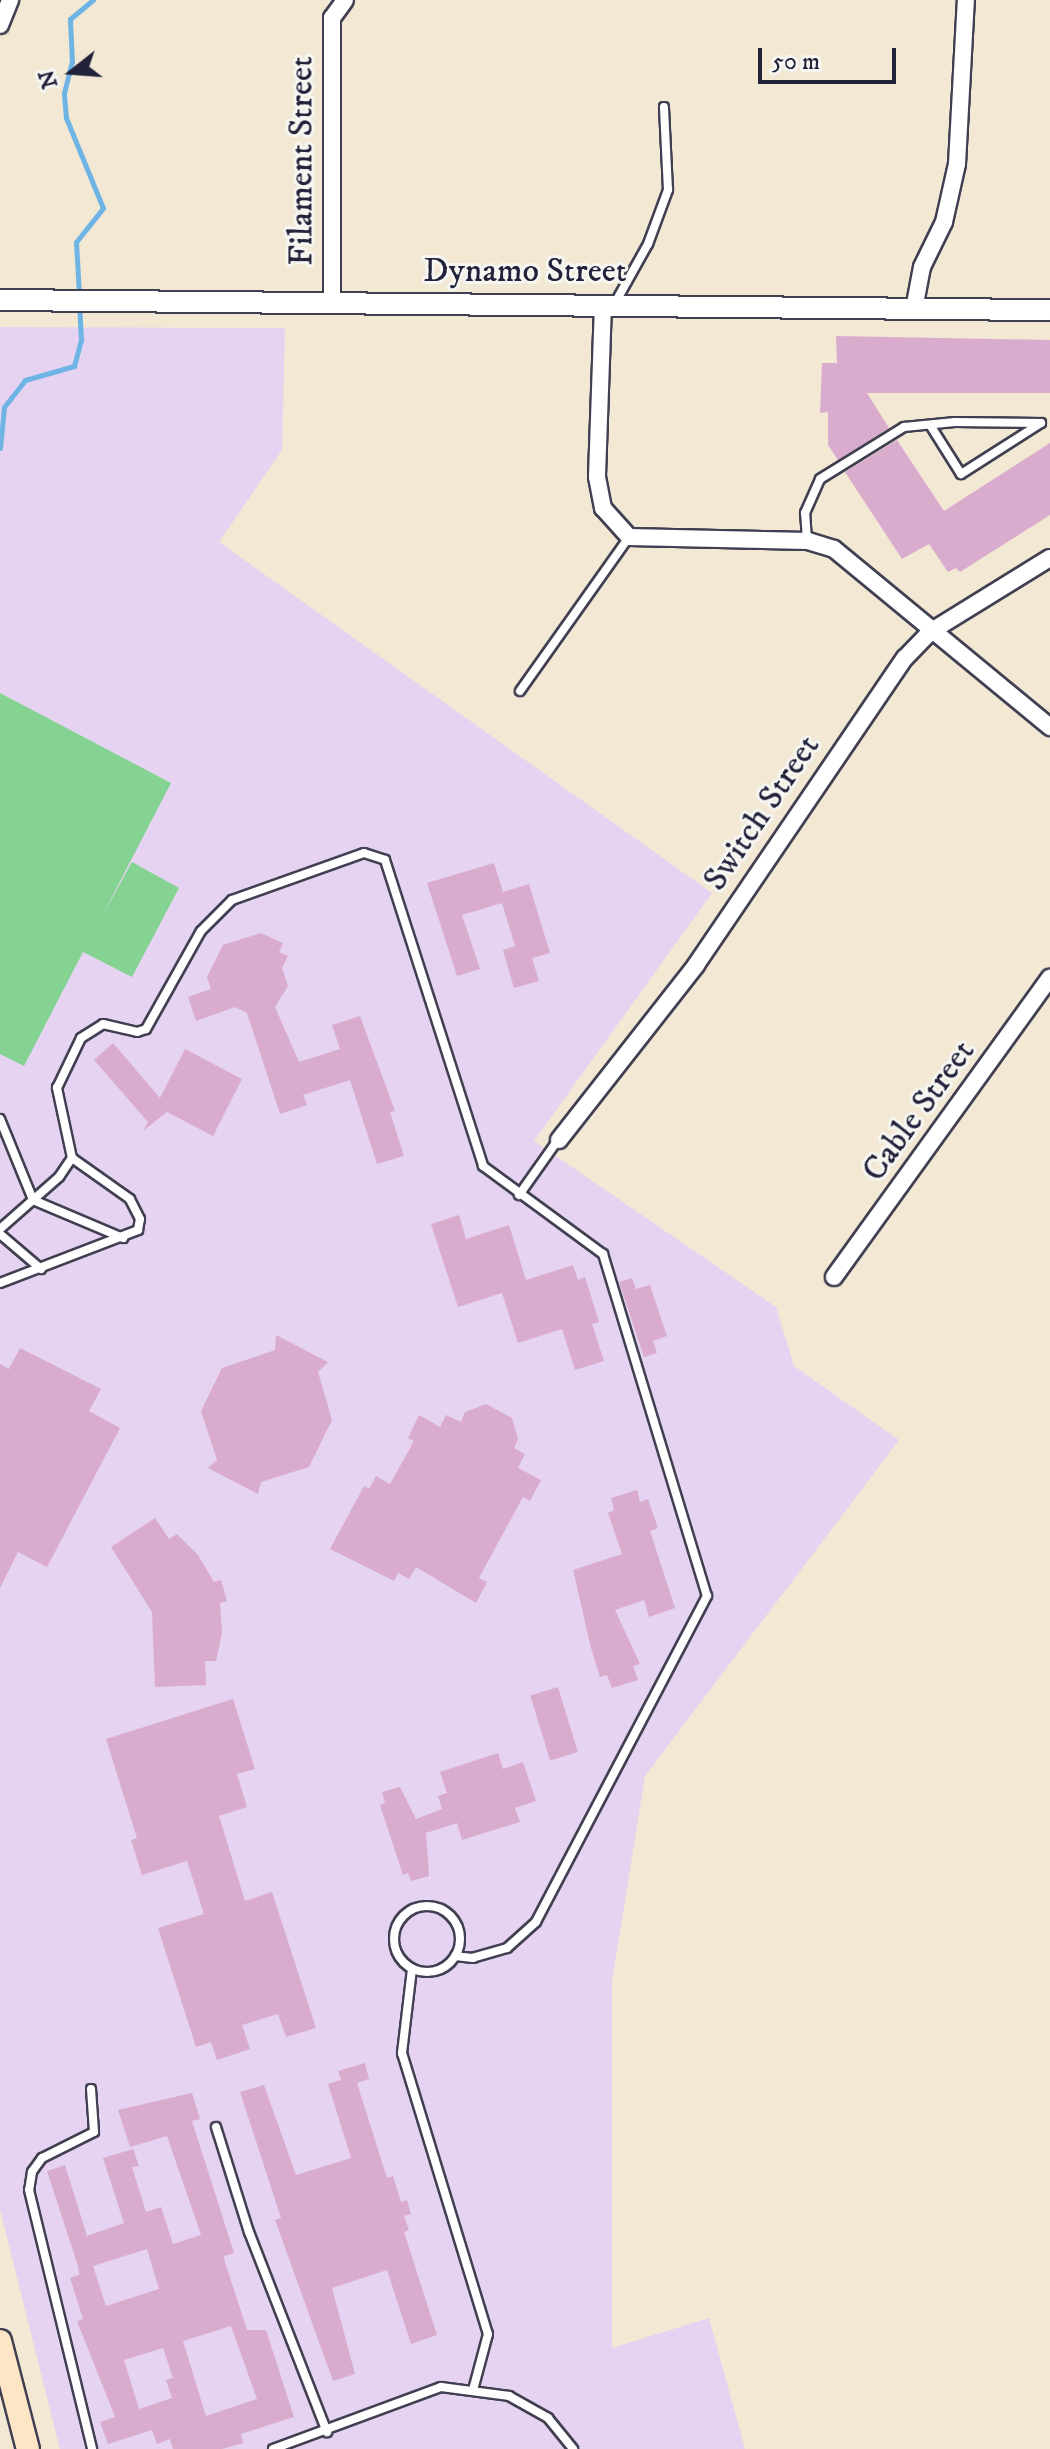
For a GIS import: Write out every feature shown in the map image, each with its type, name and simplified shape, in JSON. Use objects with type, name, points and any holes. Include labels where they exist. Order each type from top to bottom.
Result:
[{"type":"main road","points":[[0,2341],[28,2449]]},
{"type":"street","points":[[0,25],[10,0]]},
{"type":"street","name":"Filament Street","points":[[332,303],[332,18],[345,0]]},
{"type":"street","points":[[914,309],[922,267],[944,222],[957,164],[966,0]]},
{"type":"street","name":"Dynamo Street","points":[[0,300],[1050,310]]},
{"type":"street","points":[[609,304],[597,477],[603,508],[629,537],[808,541],[834,549],[930,632],[1050,727]]},
{"type":"street","name":"Switch Street","points":[[559,1140],[696,965],[864,713],[930,632],[1050,558]]},
{"type":"street","name":"Cable Street","points":[[834,1277],[1050,978]]},
{"type":"lane","points":[[609,304],[648,244],[668,190],[664,107]]},
{"type":"lane","points":[[808,541],[805,513],[820,479],[904,427],[955,422],[1041,423],[961,474],[930,425]]},
{"type":"lane","points":[[520,691],[629,537]]},
{"type":"lane","points":[[0,1283],[138,1230],[137,1209],[113,1185],[72,1158],[57,1088],[63,1068],[86,1032],[103,1024],[137,1032],[146,1029],[201,931],[232,900],[371,853],[385,860],[483,1166],[603,1254],[707,1596],[536,1922],[507,1948],[473,1958],[455,1956]]},
{"type":"lane","points":[[0,1119],[33,1200],[123,1238]]},
{"type":"lane","points":[[519,1195],[559,1140]]},
{"type":"lane","points":[[41,1269],[0,1231],[72,1158]]},
{"type":"lane","points":[[436,1907],[454,1919],[460,1941],[455,1956],[433,1972],[412,1969],[397,1954],[393,1933],[414,1908],[436,1907]]},
{"type":"lane","points":[[412,1969],[402,2053],[488,2334],[473,2390]]},
{"type":"lane","points":[[91,2089],[94,2132],[42,2158],[32,2172],[29,2190],[92,2449]]},
{"type":"lane","points":[[216,2127],[249,2232],[327,2432]]},
{"type":"lane","points":[[273,2449],[327,2432],[412,2395],[441,2387],[509,2396],[533,2407],[573,2449]]},
{"type":"shaded area","points":[[0,327],[285,328],[282,450],[219,542],[712,893],[534,1141],[776,1307],[794,1366],[899,1440],[645,1776],[612,1982],[612,2348],[709,2318],[745,2449],[60,2449],[0,2209]]},
{"type":"green space","points":[[0,693],[171,783],[101,918],[132,862],[179,888],[132,977],[83,952],[24,1066],[0,1054]]},
{"type":"building","points":[[836,336],[1050,340],[1050,393],[867,393],[889,428],[838,460],[828,445],[828,412],[820,413],[822,363],[837,363]]},
{"type":"building","points":[[897,440],[944,511],[1050,443],[1050,515],[960,572],[956,568],[948,572],[929,544],[902,559],[845,472]]},
{"type":"building","points":[[494,863],[503,892],[529,884],[550,953],[532,958],[539,981],[514,988],[503,950],[515,946],[502,903],[462,915],[480,969],[457,976],[427,883]]},
{"type":"building","points":[[261,933],[283,943],[279,952],[288,956],[282,968],[288,986],[275,1007],[299,1062],[340,1049],[332,1025],[360,1016],[395,1111],[390,1112],[404,1156],[377,1164],[350,1080],[303,1095],[307,1105],[280,1114],[247,1013],[235,1007],[196,1021],[188,997],[211,989],[207,977],[223,945]]},
{"type":"building","points":[[113,1043],[160,1098],[185,1049],[242,1079],[213,1136],[167,1112],[143,1131],[148,1122],[94,1060]]},
{"type":"building","points":[[459,1215],[466,1239],[509,1225],[526,1280],[573,1265],[578,1280],[585,1277],[599,1322],[592,1324],[604,1361],[575,1370],[562,1329],[518,1343],[502,1293],[458,1307],[431,1224]]},
{"type":"building","points":[[632,1278],[636,1289],[650,1285],[667,1336],[653,1341],[657,1353],[644,1357],[619,1282]]},
{"type":"building","points":[[276,1335],[328,1362],[318,1372],[332,1420],[309,1467],[261,1482],[258,1494],[208,1468],[217,1460],[201,1411],[222,1368],[275,1350]]},
{"type":"building","points":[[20,1348],[101,1389],[89,1411],[120,1428],[47,1567],[18,1552],[0,1588],[0,1364],[9,1369]]},
{"type":"building","points":[[486,1404],[512,1418],[518,1439],[514,1448],[525,1454],[518,1468],[541,1480],[530,1501],[523,1497],[479,1578],[487,1582],[476,1603],[416,1567],[409,1579],[398,1573],[394,1581],[330,1549],[364,1486],[369,1489],[376,1476],[390,1484],[414,1441],[408,1438],[419,1415],[440,1427],[446,1415],[461,1422],[465,1412]]},
{"type":"building","points":[[637,1490],[640,1502],[648,1499],[658,1528],[650,1531],[675,1608],[649,1617],[644,1600],[615,1610],[640,1664],[633,1666],[638,1680],[612,1688],[607,1675],[600,1677],[573,1570],[622,1554],[608,1513],[614,1510],[611,1498]]},
{"type":"building","points":[[155,1518],[169,1539],[177,1534],[198,1555],[214,1582],[221,1580],[227,1601],[220,1603],[222,1633],[216,1661],[205,1661],[206,1685],[155,1687],[152,1612],[111,1547]]},
{"type":"building","points":[[558,1687],[578,1752],[550,1761],[530,1695]]},
{"type":"building","points":[[233,1699],[255,1769],[237,1774],[247,1807],[219,1816],[245,1901],[272,1892],[316,2028],[286,2037],[278,2014],[242,2025],[250,2049],[217,2060],[211,2042],[196,2047],[158,1928],[204,1914],[187,1861],[142,1875],[131,1840],[137,1838],[106,1739]]},
{"type":"building","points":[[498,1753],[503,1769],[523,1762],[536,1801],[515,1808],[520,1822],[462,1840],[457,1823],[426,1833],[429,1876],[411,1881],[408,1873],[403,1875],[380,1805],[385,1803],[382,1792],[400,1787],[416,1819],[442,1809],[438,1796],[447,1793],[440,1772]]},
{"type":"building","points":[[365,2063],[369,2079],[357,2083],[387,2178],[393,2176],[401,2202],[407,2200],[411,2214],[404,2216],[409,2230],[404,2232],[437,2335],[411,2344],[387,2270],[332,2288],[355,2374],[333,2381],[275,2220],[281,2218],[240,2092],[264,2085],[296,2175],[351,2158],[328,2084],[341,2080],[338,2071]]},
{"type":"building","points":[[192,2093],[200,2119],[192,2121],[234,2253],[224,2256],[225,2262],[247,2330],[266,2330],[294,2417],[241,2434],[243,2443],[222,2449],[173,2449],[170,2439],[157,2444],[152,2430],[108,2444],[100,2422],[115,2417],[77,2321],[83,2319],[70,2278],[79,2275],[78,2266],[47,2171],[65,2165],[87,2236],[124,2223],[103,2158],[133,2149],[139,2166],[132,2167],[146,2212],[161,2207],[173,2244],[201,2235],[167,2136],[130,2147],[118,2110]],"holes":[[[147,2249],[159,2289],[106,2306],[93,2266]],[[231,2326],[257,2399],[206,2416],[183,2341]],[[163,2348],[173,2378],[166,2380],[172,2398],[139,2409],[124,2360]]]},
{"type":"waterway","points":[[79,294],[76,242],[103,208],[66,118],[64,93],[72,62],[70,19],[93,0]]},
{"type":"waterway","points":[[0,448],[4,407],[25,380],[74,366],[81,340],[79,304]]}]
